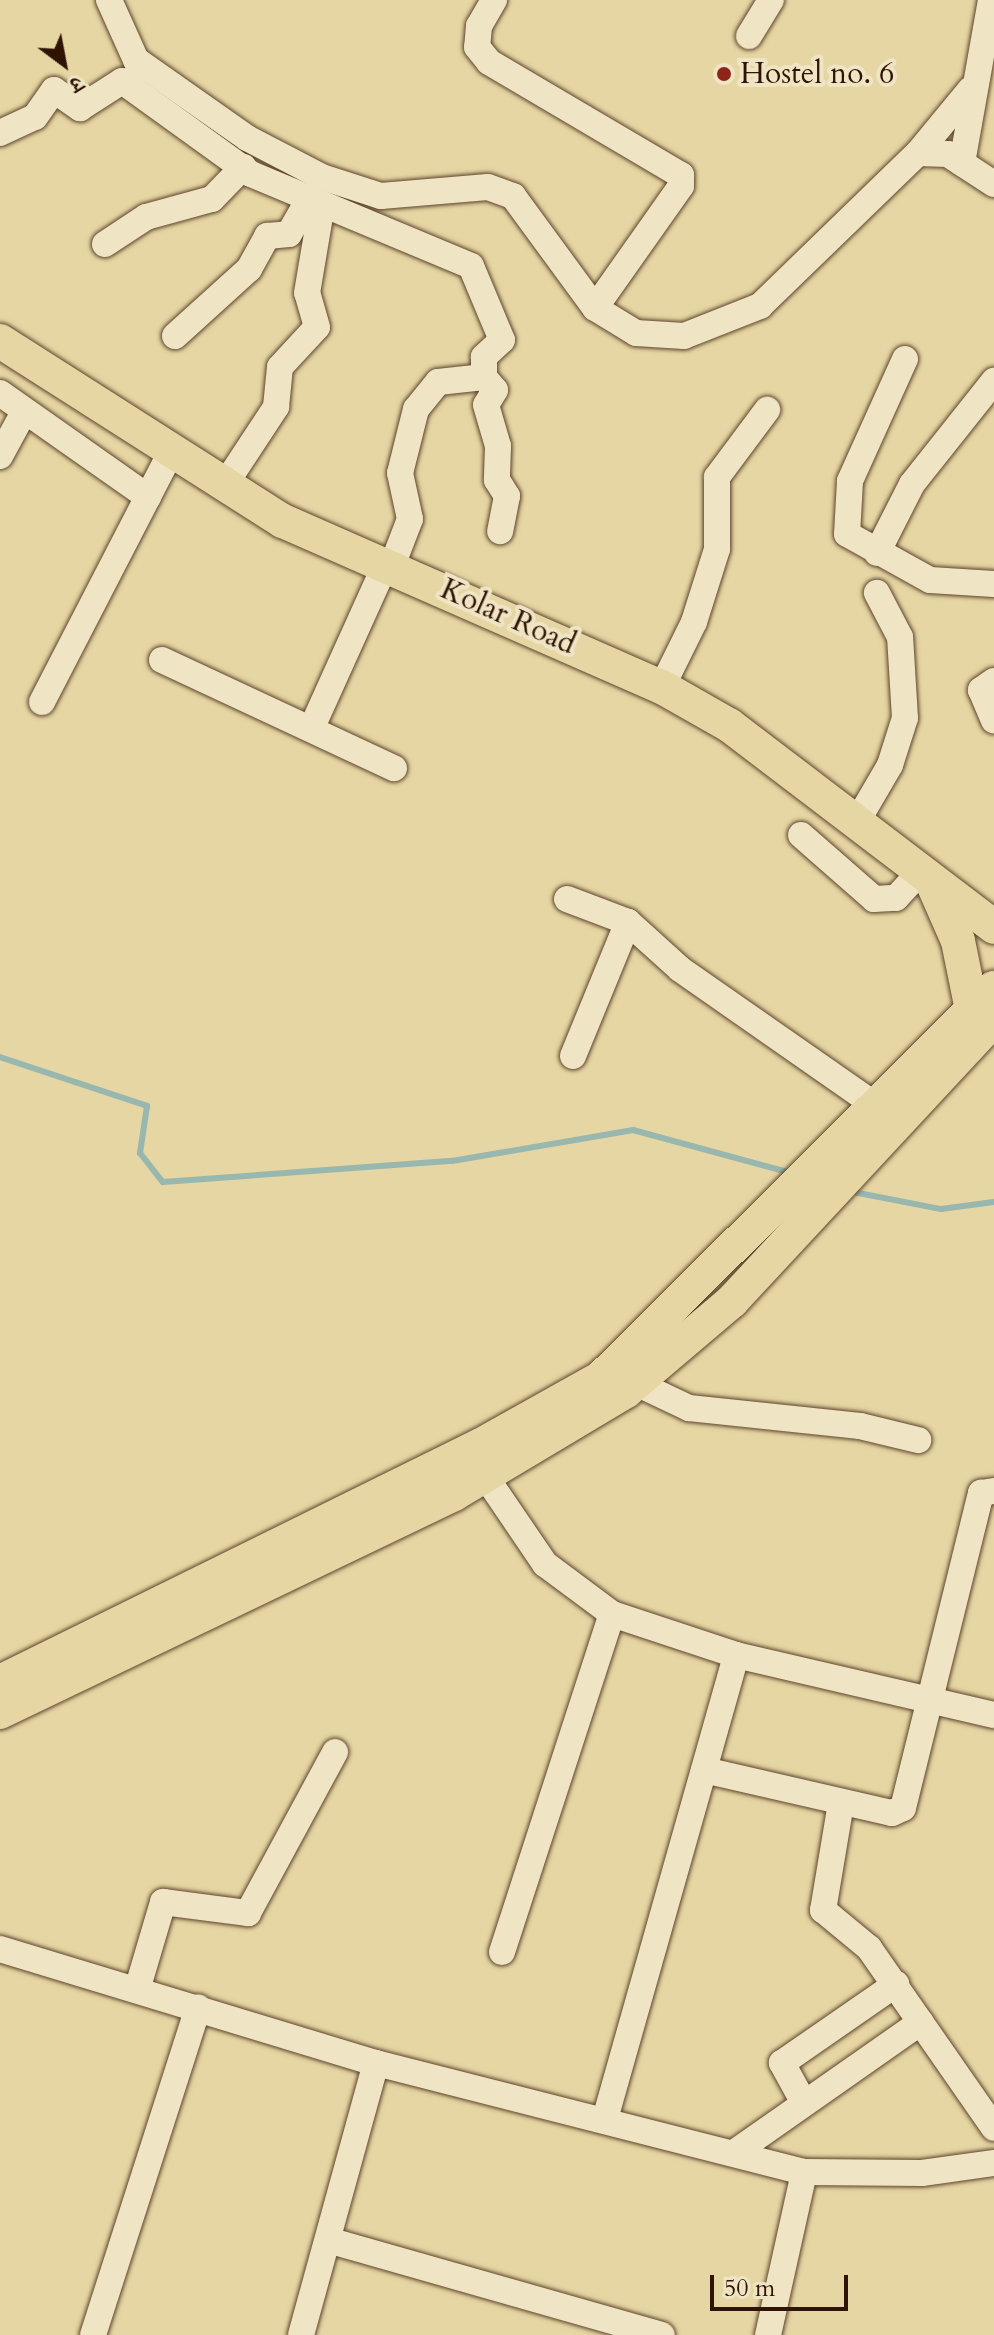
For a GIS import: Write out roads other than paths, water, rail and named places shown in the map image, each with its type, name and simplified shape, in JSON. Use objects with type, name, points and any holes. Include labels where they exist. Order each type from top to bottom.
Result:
[{"type":"main road","name":"Kolar Road","points":[[0,341],[170,454],[283,521],[662,687],[729,725],[858,820],[994,927]]},
{"type":"main road","points":[[925,873],[987,1006]]},
{"type":"main road","points":[[846,1161],[879,1108],[987,1006]]},
{"type":"main road","points":[[0,1712],[636,1383],[846,1161],[987,1006]]},
{"type":"main road","points":[[0,1682],[478,1465],[621,1364],[767,1242]]},
{"type":"street","points":[[109,0],[124,42],[153,74],[247,138],[322,177],[381,196],[488,187],[513,196],[595,308],[636,333],[684,336],[760,306],[918,153],[970,90]]},
{"type":"street","points":[[494,0],[477,47],[489,62],[681,175],[681,186],[595,308]]},
{"type":"street","points":[[749,36],[771,0]]},
{"type":"street","points":[[962,163],[970,90],[991,0]]},
{"type":"street","points":[[0,133],[35,117],[54,90],[80,108],[122,81],[243,167],[315,202],[463,258],[501,338],[484,357],[484,377],[495,390],[486,405],[498,446],[497,480],[507,496],[500,531]]},
{"type":"street","points":[[918,153],[935,151],[962,163],[994,184]]},
{"type":"street","points":[[105,244],[146,217],[212,199],[243,167]]},
{"type":"street","points":[[175,336],[249,269],[267,236],[289,234],[315,202]]},
{"type":"street","points":[[224,486],[276,407],[280,367],[317,327],[307,293],[315,202]]},
{"type":"street","points":[[905,359],[850,481],[847,534],[877,553],[947,585],[994,584]]},
{"type":"street","points":[[313,725],[410,519],[401,463],[416,409],[438,382],[484,377]]},
{"type":"street","points":[[877,553],[912,484],[994,381]]},
{"type":"street","points":[[0,393],[148,497]]},
{"type":"street","points":[[662,687],[694,622],[717,549],[717,477],[767,410]]},
{"type":"street","points":[[0,456],[24,412]]},
{"type":"street","points":[[42,702],[170,454]]},
{"type":"street","points":[[858,820],[890,765],[905,718],[900,637],[877,593]]},
{"type":"street","points":[[162,660],[313,725],[394,768]]},
{"type":"street","points":[[994,681],[981,690],[994,720]]},
{"type":"street","points":[[801,835],[874,899],[896,898],[925,873]]},
{"type":"street","points":[[567,899],[628,922],[680,969],[879,1108]]},
{"type":"street","points":[[573,1056],[628,922]]},
{"type":"street","points":[[636,1383],[689,1408],[860,1426],[918,1440]]},
{"type":"street","points":[[478,1465],[545,1564],[612,1614],[736,1655],[926,1703],[994,1715]]},
{"type":"street","points":[[704,1770],[892,1813],[903,1808],[926,1703],[981,1493],[994,1491]]},
{"type":"street","points":[[502,1952],[612,1614]]},
{"type":"street","points":[[605,2119],[736,1655]]},
{"type":"street","points":[[137,1990],[163,1902],[248,1913],[335,1752]]},
{"type":"street","points":[[841,1803],[823,1910],[869,1948],[994,2128]]},
{"type":"street","points":[[0,1949],[376,2063],[804,2172],[922,2173],[994,2163]]},
{"type":"street","points":[[804,2103],[782,2063],[896,1984]]},
{"type":"street","points":[[93,2335],[198,2007]]},
{"type":"street","points":[[734,2153],[921,2022]]},
{"type":"street","points":[[301,2335],[376,2063]]},
{"type":"street","points":[[768,2335],[804,2172]]},
{"type":"street","points":[[328,2240],[662,2335]]},
{"type":"waterway","points":[[0,1057],[147,1106],[140,1153],[163,1182],[452,1161],[633,1130],[791,1173]]},
{"type":"waterway","points":[[848,1191],[941,1209],[994,1202]]},
{"type":"place","name":"Hostel no. 6","points":[[724,74]]}]
